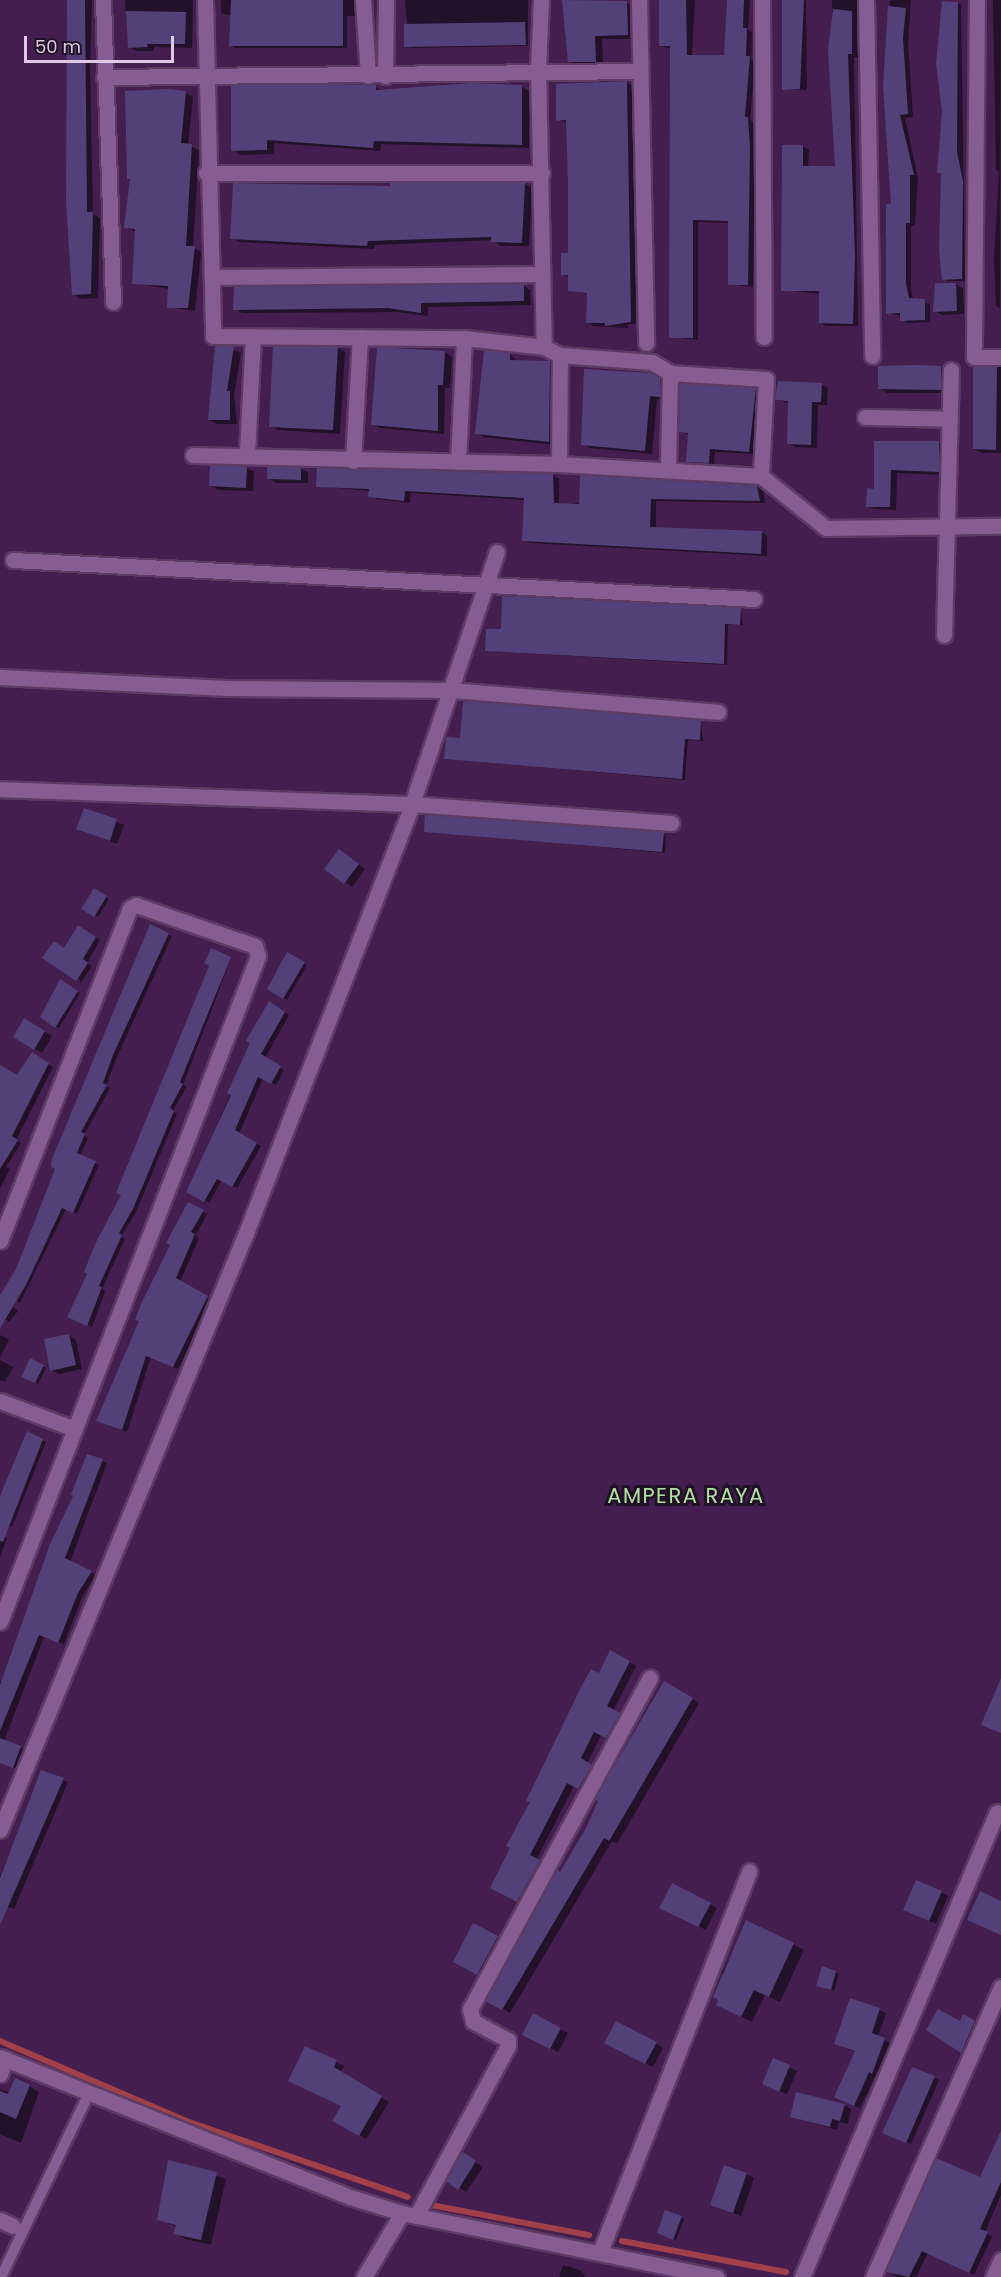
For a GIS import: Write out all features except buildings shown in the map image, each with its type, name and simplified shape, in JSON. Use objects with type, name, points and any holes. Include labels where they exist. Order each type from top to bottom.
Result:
[{"type":"street","points":[[103,0],[113,302]]},
{"type":"street","points":[[205,0],[206,173],[214,277],[211,334],[464,338],[544,347],[560,355],[652,362],[670,373],[766,379],[761,476]]},
{"type":"street","points":[[363,0],[368,76]]},
{"type":"street","points":[[385,76],[386,0]]},
{"type":"street","points":[[541,0],[538,69],[542,173],[540,274],[544,347]]},
{"type":"street","points":[[639,0],[638,70],[646,343]]},
{"type":"street","points":[[762,0],[764,337]]},
{"type":"street","points":[[866,0],[872,356]]},
{"type":"street","points":[[977,0],[974,357],[1001,357]]},
{"type":"street","points":[[104,77],[385,76],[538,69],[638,70]]},
{"type":"street","points":[[206,173],[542,173]]},
{"type":"street","points":[[214,277],[540,274]]},
{"type":"street","points":[[248,454],[253,336]]},
{"type":"street","points":[[353,461],[360,337]]},
{"type":"street","points":[[458,462],[464,338]]},
{"type":"street","points":[[559,464],[560,355]]},
{"type":"street","points":[[944,635],[951,370]]},
{"type":"street","points":[[668,468],[670,373]]},
{"type":"street","points":[[865,417],[950,419]]},
{"type":"street","points":[[193,455],[248,454],[353,461],[668,468],[761,476],[826,528],[1001,526]]},
{"type":"street","points":[[0,1830],[246,1233],[412,804],[497,552]]},
{"type":"street","points":[[13,560],[256,575],[486,583],[754,599]]},
{"type":"street","points":[[0,677],[227,688],[451,690],[718,712]]},
{"type":"street","points":[[0,789],[412,804],[671,823]]},
{"type":"street","points":[[0,1240],[130,908],[136,905],[255,946],[258,956],[0,1622]]},
{"type":"street","points":[[0,1401],[75,1428]]},
{"type":"street","points":[[364,2277],[409,2214],[508,2046],[508,2040],[473,2021],[470,2009],[650,1678]]},
{"type":"street","points":[[802,2277],[997,1812]]},
{"type":"street","points":[[600,2252],[749,1871]]},
{"type":"street","points":[[873,2277],[1001,1987]]},
{"type":"street","points":[[2,2063],[89,2093],[350,2198],[409,2214],[717,2277]]},
{"type":"street","points":[[993,2277],[1001,2260]]},
{"type":"lane","points":[[1,2277],[89,2093]]},
{"type":"waterway","points":[[0,2041],[189,2122],[408,2197]]},
{"type":"waterway","points":[[431,2205],[589,2235]]},
{"type":"waterway","points":[[622,2241],[786,2272]]},
{"type":"district","name":"AMPERA RAYA","points":[[686,1496]]}]
